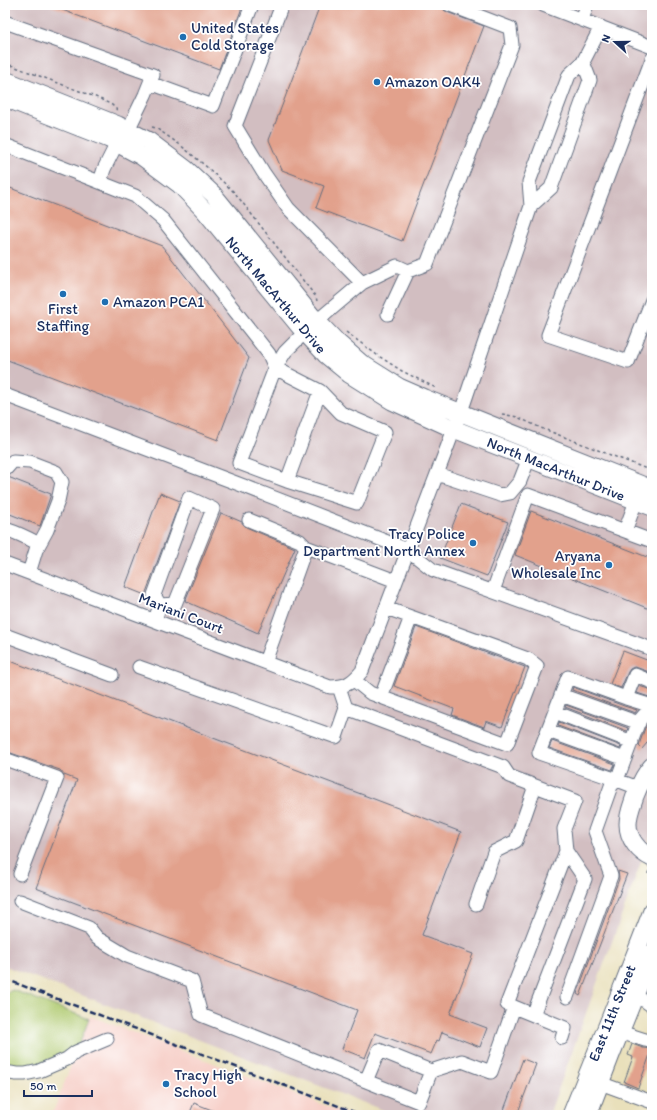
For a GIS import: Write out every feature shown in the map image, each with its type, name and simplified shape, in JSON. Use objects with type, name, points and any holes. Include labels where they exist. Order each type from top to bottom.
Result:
[{"type":"main road","name":"North MacArthur Drive","points":[[5,80],[118,124],[131,125],[149,141],[180,164],[212,194],[315,322],[326,355],[349,374],[392,401],[416,413],[652,507]]},
{"type":"main road","name":"North MacArthur Drive","points":[[5,98],[117,143],[141,156],[180,185],[338,344],[361,362],[399,386],[460,413],[652,489]]},
{"type":"main road","points":[[652,766],[638,788],[630,812],[628,824],[635,846],[645,855],[652,858]]},
{"type":"main road","name":"East 11th Street","points":[[571,1115],[652,911]]},
{"type":"main road","name":"East 11th Street","points":[[588,1115],[652,953]]},
{"type":"street","points":[[150,83],[213,106],[252,5]]},
{"type":"street","points":[[282,5],[235,126],[263,172],[288,208],[362,283]]},
{"type":"street","points":[[388,314],[408,271],[427,264],[512,45],[510,28],[450,5]]},
{"type":"street","points":[[543,5],[601,26],[652,47]]},
{"type":"street","points":[[582,20],[587,5]]},
{"type":"street","points":[[5,22],[153,75],[131,125],[117,143],[104,169],[100,182]]},
{"type":"street","points":[[346,684],[362,671],[460,413],[531,206],[529,182],[569,75],[583,62],[601,26]]},
{"type":"street","points":[[652,59],[548,334],[628,362],[652,300]]},
{"type":"street","points":[[531,206],[551,188],[590,80],[583,62]]},
{"type":"street","points":[[5,145],[135,196],[163,220],[269,354],[275,368],[320,391],[341,413],[385,432],[358,503],[287,481],[239,463],[275,368],[285,352],[315,322],[362,283],[398,266],[408,271]]},
{"type":"street","points":[[287,481],[320,391]]},
{"type":"street","points":[[5,395],[408,550],[433,570],[652,649]]},
{"type":"street","points":[[437,474],[500,495],[510,493],[520,481],[529,458]]},
{"type":"street","points":[[5,470],[13,461],[30,462],[56,472],[62,482],[58,501],[47,530],[36,550],[29,573]]},
{"type":"street","points":[[493,592],[528,495],[652,541]]},
{"type":"street","points":[[189,498],[213,509],[175,604],[160,605],[154,595],[189,498]]},
{"type":"street","points":[[624,531],[636,501]]},
{"type":"street","points":[[249,520],[300,541],[306,547],[396,581]]},
{"type":"street","points":[[5,530],[15,532],[39,544]]},
{"type":"street","points":[[265,662],[306,547]]},
{"type":"street","name":"Mariani Court","points":[[5,564],[330,687],[346,684]]},
{"type":"street","points":[[154,620],[160,605]]},
{"type":"street","points":[[346,684],[507,744],[537,666],[528,659],[386,608]]},
{"type":"street","points":[[381,697],[411,617]]},
{"type":"street","points":[[5,635],[112,675]]},
{"type":"street","points":[[139,667],[336,737],[346,708],[346,684]]},
{"type":"street","points":[[626,698],[635,675],[652,682]]},
{"type":"street","points":[[566,997],[611,876],[594,831],[611,786],[617,780],[639,723],[652,706],[568,677],[539,753],[617,780],[638,788]]},
{"type":"street","points":[[562,695],[639,723]]},
{"type":"street","points":[[346,708],[503,767],[510,776],[575,801],[564,828],[566,851],[507,1004],[565,1028],[562,1038]]},
{"type":"street","points":[[555,712],[632,742]]},
{"type":"street","points":[[548,731],[625,759]]},
{"type":"street","points":[[5,759],[57,778],[20,874]]},
{"type":"street","points":[[476,904],[494,852],[516,841],[535,786]]},
{"type":"street","points":[[534,1015],[585,879],[566,851]]},
{"type":"street","points":[[20,901],[89,928],[97,938],[127,956],[192,981],[201,1016],[419,1102],[431,1071]]},
{"type":"street","points":[[634,997],[645,1001],[652,1006]]},
{"type":"street","points":[[366,1081],[379,1050],[431,1071],[462,1061],[491,1072],[514,1007]]},
{"type":"street","points":[[620,1032],[652,1041]]},
{"type":"street","points":[[5,1072],[25,1074],[39,1071],[67,1059],[76,1052],[108,1039]]},
{"type":"street","points":[[600,1083],[652,1102]]},
{"type":"path","points":[[5,63],[98,98],[112,105],[131,125],[143,125],[156,128],[179,144],[208,168],[234,193],[316,297],[320,307],[315,322]]},
{"type":"path","points":[[344,330],[377,355],[402,371],[438,389]]},
{"type":"path","points":[[502,414],[517,417],[541,428],[652,471]]},
{"type":"shaded area","points":[[5,5],[652,5],[652,832],[549,1115],[396,1115],[5,966]]},
{"type":"shaded area","name":"Tracy High School","points":[[90,1016],[350,1115],[52,1115]]},
{"type":"green space","points":[[13,990],[89,1019],[79,1045],[34,1065],[15,1066],[5,1064],[5,993]]},
{"type":"building","name":"United States Cold Storage","points":[[49,5],[243,5],[219,69]]},
{"type":"building","name":"Amazon OAK4","points":[[320,5],[436,5],[443,7],[447,12],[484,26],[402,241],[316,208],[324,186],[282,170],[269,140]]},
{"type":"building","name":"Amazon PCA1","points":[[5,186],[162,246],[249,358],[218,440],[5,359]]},
{"type":"building","points":[[8,477],[51,494],[40,526],[5,512],[5,483]]},
{"type":"building","points":[[160,493],[180,501],[145,595],[125,587]]},
{"type":"building","points":[[461,504],[508,522],[487,576],[440,558]]},
{"type":"building","points":[[531,511],[652,559],[652,610],[515,555]]},
{"type":"building","points":[[221,513],[242,522],[246,527],[295,548],[258,633],[185,601]]},
{"type":"building","points":[[416,627],[525,667],[502,727],[486,721],[484,727],[452,715],[454,709],[394,686]]},
{"type":"building","points":[[623,651],[652,662],[652,673],[634,667],[628,672],[621,688],[610,684]]},
{"type":"building","points":[[5,659],[461,832],[422,935],[473,954],[450,1014],[487,1028],[480,1047],[442,1032],[439,1041],[437,1040],[431,1054],[375,1033],[365,1058],[342,1049],[357,1010],[36,888],[77,780],[64,775],[60,770],[5,751]]},
{"type":"building","points":[[639,686],[652,690],[649,697],[637,693]]},
{"type":"building","points":[[573,687],[637,710],[635,713],[572,690]]},
{"type":"building","points":[[566,705],[628,728],[627,731],[565,707]]},
{"type":"building","points":[[652,719],[652,737],[642,749],[639,746],[640,742],[645,728]]},
{"type":"building","points":[[559,722],[621,746],[620,749],[558,726]]},
{"type":"building","points":[[552,741],[615,764],[612,770],[549,748]]},
{"type":"building","points":[[618,871],[627,874],[580,996],[577,994],[619,879]]},
{"type":"building","points":[[632,1044],[643,1048],[652,1049],[638,1088],[624,1082],[633,1057],[628,1055]]},
{"type":"building","points":[[523,1059],[536,1064],[517,1115],[502,1115]]},
{"type":"building","points":[[194,1103],[222,1114],[222,1115],[189,1115]]},
{"type":"railway","points":[[5,979],[362,1115]]},
{"type":"place","name":"United States Cold Storage","points":[[183,37]]},
{"type":"place","name":"Amazon OAK4","points":[[377,82]]},
{"type":"place","name":"First Staffing","points":[[63,294]]},
{"type":"place","name":"Amazon PCA1","points":[[105,302]]},
{"type":"place","name":"Tracy Police Department North Annex","points":[[473,543]]},
{"type":"place","name":"Aryana Wholesale Inc","points":[[609,565]]},
{"type":"place","name":"Tracy High School","points":[[166,1084]]}]
